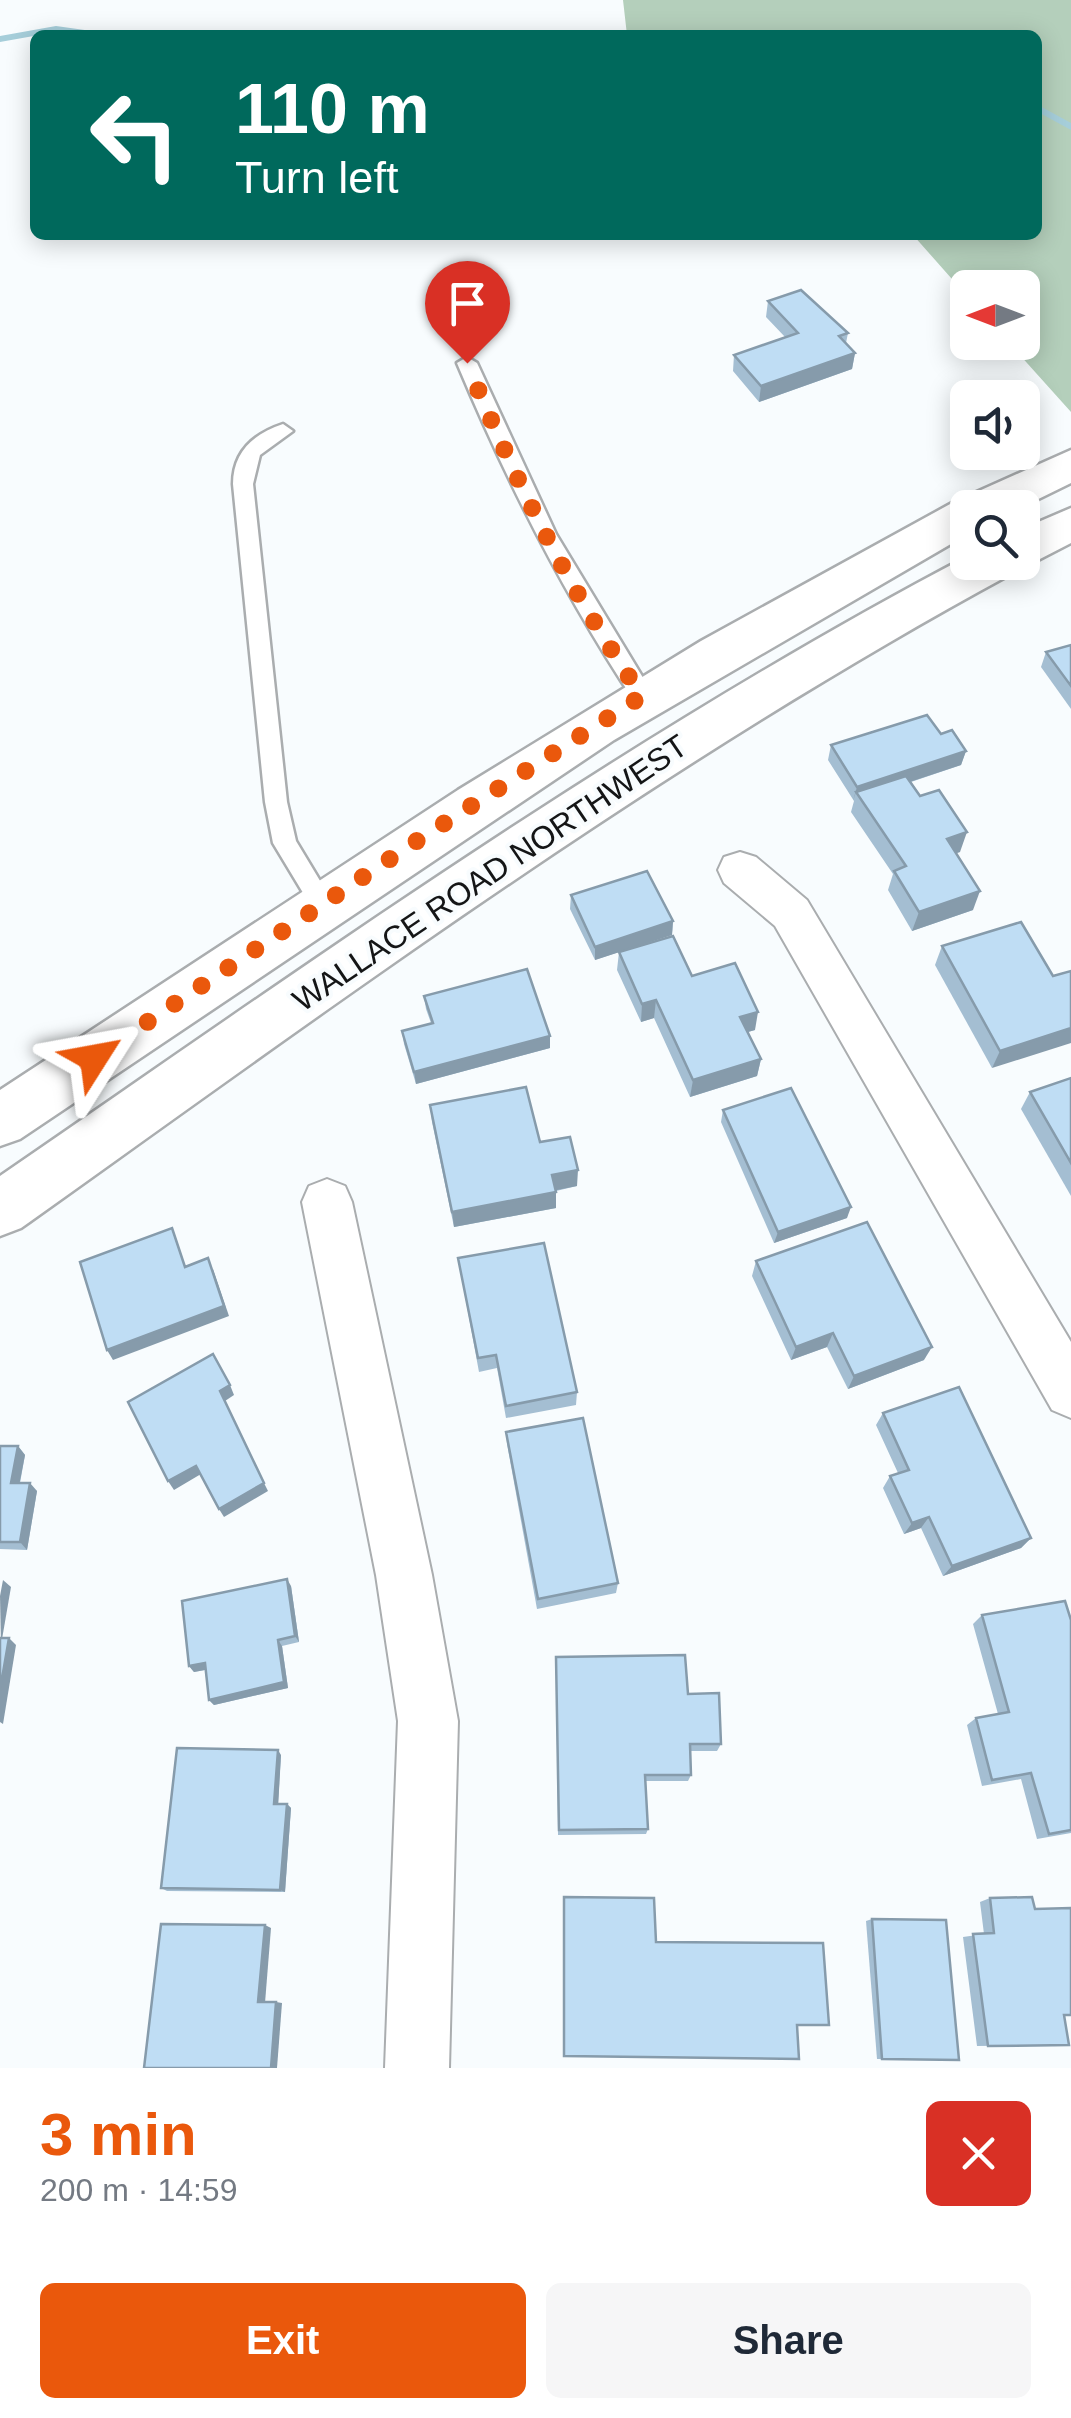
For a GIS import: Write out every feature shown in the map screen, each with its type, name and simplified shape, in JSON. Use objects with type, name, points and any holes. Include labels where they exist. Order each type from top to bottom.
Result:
[{"type":"main road","points":[[1018,490],[1071,465]]},
{"type":"main road","name":"WALLACE ROAD NORTHWEST","points":[[0,1120],[642,696],[833,584],[950,523]]},
{"type":"main road","points":[[1040,539],[1071,524]]},
{"type":"main road","name":"WALLACE ROAD NORTHWEST","points":[[0,1209],[287,1008],[649,766],[829,652],[962,580]]},
{"type":"street","points":[[740,870],[790,913],[1071,1392]]},
{"type":"street","points":[[327,1202],[404,1575],[428,1720],[417,2068]]},
{"type":"lane","points":[[467,363],[512,472],[586,614],[642,696]]},
{"type":"lane","points":[[284,431],[248,454],[242,465],[243,484],[276,802],[285,843],[322,904]]},
{"type":"green space","points":[[623,0],[1071,0],[1071,412],[1024,360],[1040,360],[1040,270],[950,270],[950,277],[917,240],[1042,240],[1042,30],[626,30]]},
{"type":"building","points":[[801,290],[848,333],[839,336],[855,353],[761,386],[734,355],[798,333],[768,301]]},
{"type":"building","points":[[1071,645],[1071,686],[1046,652]]},
{"type":"building","points":[[927,715],[941,734],[952,730],[966,751],[857,787],[831,745]]},
{"type":"building","points":[[906,776],[920,796],[939,790],[967,832],[947,839],[980,891],[919,912],[894,871],[906,866],[856,792]]},
{"type":"building","points":[[647,871],[673,921],[595,947],[571,895]]},
{"type":"building","points":[[1021,922],[1053,976],[1071,971],[1071,1028],[1000,1051],[942,946]]},
{"type":"building","points":[[673,936],[692,976],[735,963],[758,1012],[740,1017],[761,1059],[693,1080],[656,1000],[642,1004],[619,952]]},
{"type":"building","points":[[527,969],[550,1036],[414,1072],[402,1031],[433,1023],[424,996]]},
{"type":"building","points":[[1071,1078],[1071,1163],[1030,1092]]},
{"type":"building","points":[[526,1087],[540,1142],[570,1137],[578,1170],[552,1175],[556,1192],[452,1212],[430,1105]]},
{"type":"building","points":[[791,1088],[851,1207],[778,1232],[723,1110]]},
{"type":"building","points":[[867,1222],[932,1347],[854,1376],[833,1333],[796,1347],[756,1261]]},
{"type":"building","points":[[172,1228],[185,1267],[208,1258],[224,1306],[107,1350],[80,1262]]},
{"type":"building","points":[[544,1243],[577,1392],[506,1406],[496,1355],[478,1358],[458,1258]]},
{"type":"building","points":[[213,1354],[230,1385],[220,1391],[264,1483],[219,1509],[196,1466],[168,1481],[128,1402]]},
{"type":"building","points":[[959,1387],[1031,1538],[952,1566],[929,1517],[912,1523],[890,1476],[909,1470],[883,1413]]},
{"type":"building","points":[[583,1418],[618,1583],[538,1599],[506,1432]]},
{"type":"building","points":[[0,1446],[18,1446],[11,1483],[30,1483],[20,1542],[0,1542]]},
{"type":"building","points":[[287,1579],[295,1636],[278,1640],[284,1682],[209,1700],[205,1663],[189,1666],[182,1601]]},
{"type":"building","points":[[1065,1601],[1071,1620],[1071,1830],[1049,1834],[1031,1773],[992,1780],[976,1718],[1009,1712],[982,1615]]},
{"type":"building","points":[[0,1638],[9,1638],[0,1690]]},
{"type":"building","points":[[685,1655],[688,1694],[719,1693],[721,1744],[690,1744],[691,1775],[645,1775],[648,1829],[559,1830],[556,1657]]},
{"type":"building","points":[[177,1748],[278,1750],[274,1804],[287,1804],[280,1890],[161,1888]]},
{"type":"building","points":[[564,1897],[654,1898],[656,1942],[823,1943],[829,2025],[797,2025],[799,2059],[564,2056]]},
{"type":"building","points":[[1032,1897],[1035,1909],[1071,1908],[1071,2015],[1064,2015],[1069,2045],[988,2046],[973,1934],[994,1933],[990,1898]]},
{"type":"building","points":[[872,1919],[946,1920],[959,2060],[882,2059]]},
{"type":"building","points":[[161,1924],[265,1925],[258,2002],[276,2002],[271,2068],[144,2068]]},
{"type":"waterway","points":[[50,30],[63,30]]},
{"type":"waterway","points":[[0,39],[30,34]]},
{"type":"waterway","points":[[1042,110],[1071,127]]},
{"type":"route","points":[[94,1058],[412,844],[642,696],[586,614],[512,472],[467,363]]}]
